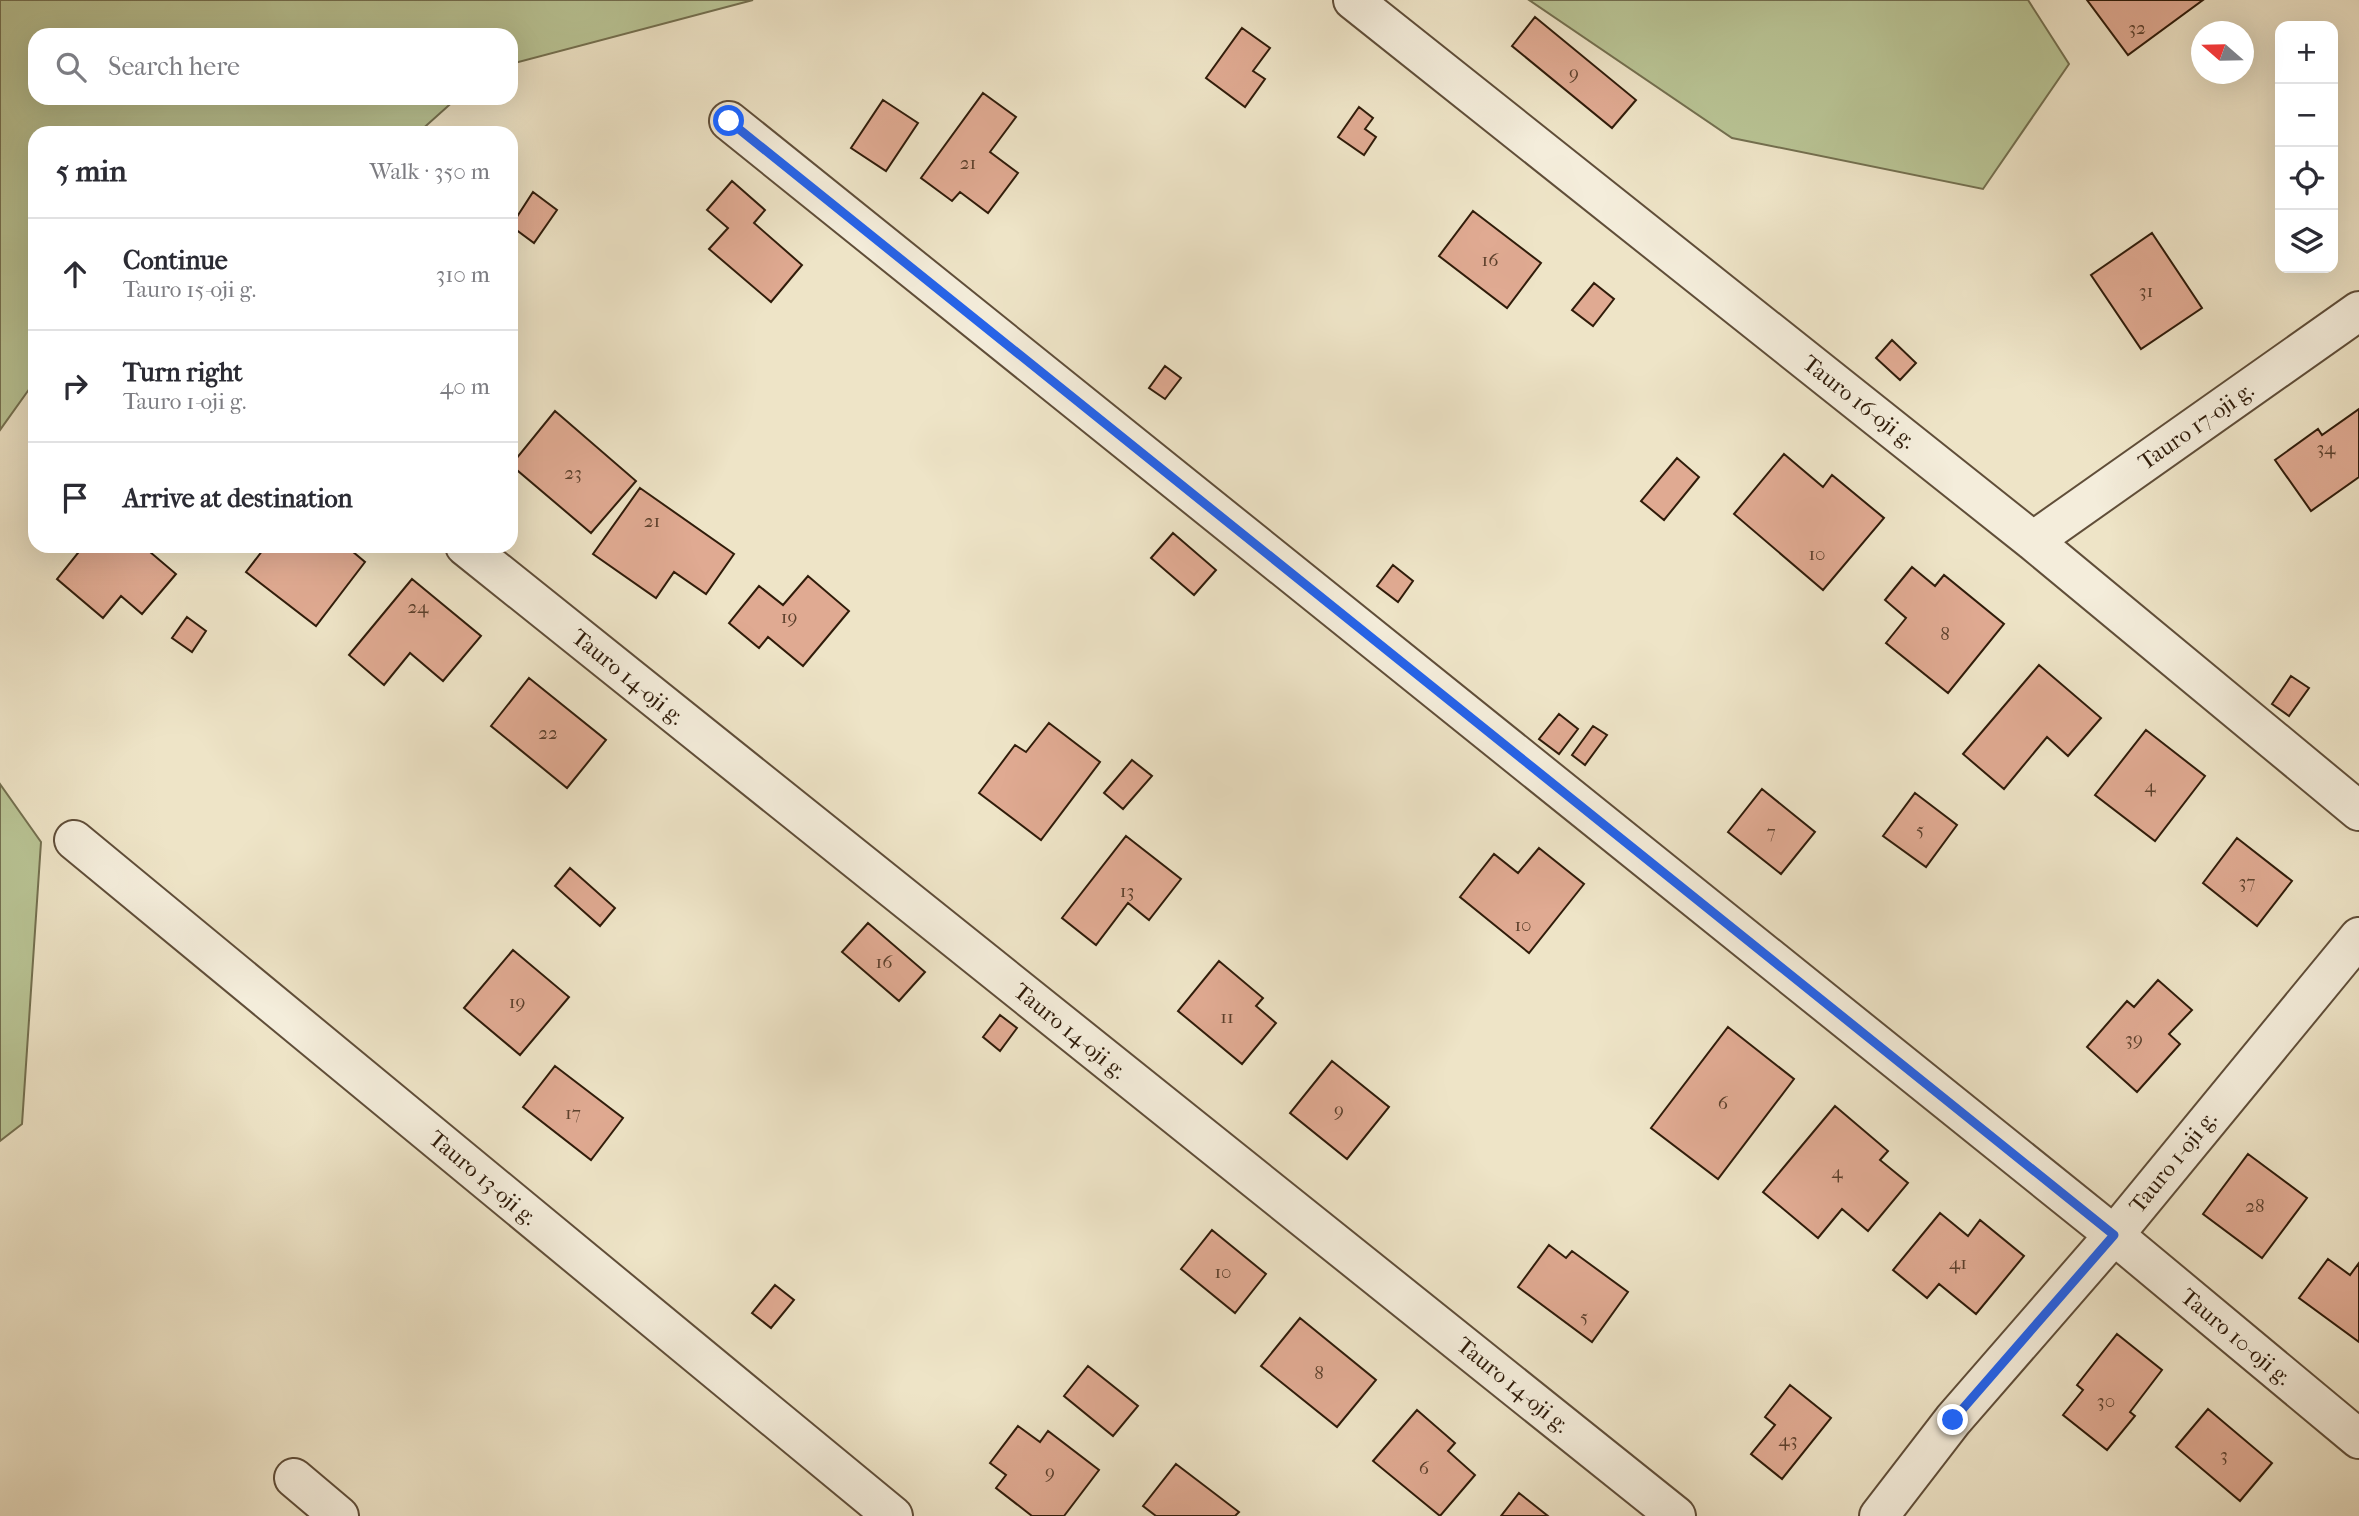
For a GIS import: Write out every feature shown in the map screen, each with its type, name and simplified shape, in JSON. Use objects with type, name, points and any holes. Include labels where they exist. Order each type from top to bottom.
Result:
[{"type":"street","name":"Tauro 16-oji g.","points":[[1353,0],[2034,541],[2359,811]]},
{"type":"street","name":"Tauro 10-oji g.","points":[[729,121],[2114,1235],[2359,1439]]},
{"type":"street","name":"Tauro 17-oji g.","points":[[2034,541],[2359,311]]},
{"type":"street","name":"Tauro 14-oji g.","points":[[474,553],[1676,1516]]},
{"type":"street","name":"Tauro 13-oji g.","points":[[74,840],[892,1516]]},
{"type":"street","name":"Tauro 1-oji g.","points":[[1879,1516],[1953,1420],[2114,1235],[2359,937]]},
{"type":"street","points":[[294,1478],[339,1516]]},
{"type":"green space","points":[[0,0],[753,0],[518,62],[518,28],[28,28],[28,105],[449,105],[426,126],[28,126],[28,391],[0,430]]},
{"type":"green space","points":[[1529,0],[2028,0],[2069,64],[1983,189],[1732,138]]},
{"type":"green space","points":[[0,784],[41,842],[22,1124],[0,1141]]},
{"type":"building","points":[[2087,0],[2203,0],[2128,55]]},
{"type":"building","points":[[1535,17],[1636,100],[1612,128],[1512,46]]},
{"type":"building","points":[[1242,28],[1270,48],[1253,71],[1265,79],[1245,107],[1206,78]]},
{"type":"building","points":[[983,93],[1016,117],[990,152],[1018,173],[988,213],[960,192],[952,201],[921,178]]},
{"type":"building","points":[[883,100],[918,123],[886,171],[851,148]]},
{"type":"building","points":[[1359,107],[1373,118],[1365,129],[1376,137],[1364,155],[1338,137]]},
{"type":"building","points":[[732,181],[765,210],[754,223],[802,265],[771,302],[709,249],[728,228],[707,210]]},
{"type":"building","points":[[533,192],[557,210],[534,243],[518,231],[518,215]]},
{"type":"building","points":[[1473,211],[1541,263],[1507,308],[1439,256]]},
{"type":"building","points":[[2152,233],[2202,308],[2141,349],[2091,275]]},
{"type":"building","points":[[1594,283],[1614,299],[1593,326],[1572,310]]},
{"type":"building","points":[[1892,340],[1916,363],[1900,380],[1876,358]]},
{"type":"building","points":[[1165,366],[1181,378],[1165,399],[1149,388]]},
{"type":"building","points":[[2359,409],[2359,477],[2311,511],[2275,460],[2318,429],[2322,435]]},
{"type":"building","points":[[555,411],[636,481],[591,533],[518,471],[518,456]]},
{"type":"building","points":[[1784,454],[1823,487],[1832,475],[1884,518],[1823,590],[1734,514]]},
{"type":"building","points":[[1677,458],[1699,477],[1664,520],[1641,501]]},
{"type":"building","points":[[640,488],[734,554],[706,594],[674,572],[656,598],[593,554]]},
{"type":"building","points":[[1173,533],[1216,570],[1194,595],[1151,558]]},
{"type":"building","points":[[78,553],[151,553],[176,574],[142,614],[121,596],[103,618],[57,579]]},
{"type":"building","points":[[261,553],[354,553],[365,562],[316,626],[246,572]]},
{"type":"building","points":[[1393,565],[1413,581],[1398,602],[1377,586]]},
{"type":"building","points":[[1912,567],[1935,586],[1944,575],[2004,624],[1948,693],[1886,643],[1906,618],[1885,600]]},
{"type":"building","points":[[808,576],[849,611],[803,666],[768,637],[759,648],[729,623],[759,586],[783,605]]},
{"type":"building","points":[[412,579],[481,636],[443,681],[410,653],[384,685],[349,655]]},
{"type":"building","points":[[187,617],[206,631],[192,652],[172,638]]},
{"type":"building","points":[[2039,665],[2101,718],[2068,756],[2047,737],[2004,789],[1963,754]]},
{"type":"building","points":[[2291,676],[2309,688],[2289,716],[2272,704]]},
{"type":"building","points":[[529,678],[606,740],[567,788],[491,726]]},
{"type":"building","points":[[1559,714],[1578,729],[1559,754],[1539,739]]},
{"type":"building","points":[[1049,723],[1100,762],[1041,840],[979,793],[1015,745],[1026,752]]},
{"type":"building","points":[[1593,726],[1607,735],[1585,765],[1572,755]]},
{"type":"building","points":[[2146,730],[2205,776],[2155,841],[2095,795]]},
{"type":"building","points":[[1132,760],[1152,776],[1123,809],[1104,793]]},
{"type":"building","points":[[1762,789],[1815,832],[1781,874],[1728,832]]},
{"type":"building","points":[[1915,793],[1957,825],[1926,867],[1883,836]]},
{"type":"building","points":[[1126,836],[1181,879],[1149,920],[1128,903],[1096,945],[1062,918]]},
{"type":"building","points":[[2237,838],[2292,881],[2257,926],[2203,883]]},
{"type":"building","points":[[1539,848],[1584,884],[1529,953],[1460,897],[1494,854],[1518,873]]},
{"type":"building","points":[[570,868],[615,908],[600,926],[555,886]]},
{"type":"building","points":[[868,923],[925,972],[899,1001],[842,952]]},
{"type":"building","points":[[513,950],[569,997],[520,1055],[464,1008]]},
{"type":"building","points":[[1219,961],[1263,998],[1256,1006],[1276,1023],[1242,1064],[1178,1011]]},
{"type":"building","points":[[2158,980],[2192,1010],[2169,1034],[2180,1044],[2137,1092],[2087,1047],[2127,1001],[2134,1007]]},
{"type":"building","points":[[1000,1015],[1017,1028],[1000,1051],[983,1037]]},
{"type":"building","points":[[1728,1027],[1794,1079],[1718,1179],[1651,1128]]},
{"type":"building","points":[[1332,1061],[1389,1107],[1347,1159],[1290,1113]]},
{"type":"building","points":[[555,1066],[623,1118],[591,1160],[523,1107]]},
{"type":"building","points":[[1835,1106],[1888,1151],[1880,1160],[1908,1183],[1868,1231],[1842,1209],[1818,1238],[1763,1192]]},
{"type":"building","points":[[2248,1154],[2307,1198],[2262,1258],[2203,1214]]},
{"type":"building","points":[[1940,1213],[1968,1236],[1980,1220],[2024,1256],[1976,1314],[1939,1284],[1927,1298],[1893,1270]]},
{"type":"building","points":[[1212,1230],[1266,1274],[1235,1313],[1181,1269]]},
{"type":"building","points":[[1549,1245],[1566,1258],[1572,1251],[1628,1292],[1592,1342],[1518,1287]]},
{"type":"building","points":[[2328,1259],[2350,1275],[2359,1263],[2359,1342],[2299,1298]]},
{"type":"building","points":[[775,1285],[794,1300],[771,1328],[752,1313]]},
{"type":"building","points":[[1300,1318],[1376,1380],[1337,1427],[1261,1366]]},
{"type":"building","points":[[2117,1334],[2162,1370],[2130,1412],[2135,1416],[2107,1450],[2063,1415],[2083,1390],[2077,1385]]},
{"type":"building","points":[[1088,1366],[1138,1406],[1113,1436],[1064,1396]]},
{"type":"building","points":[[1790,1385],[1831,1418],[1782,1479],[1751,1454],[1775,1425],[1765,1417]]},
{"type":"building","points":[[2208,1409],[2272,1463],[2240,1501],[2176,1447]]},
{"type":"building","points":[[1417,1410],[1455,1443],[1448,1451],[1475,1475],[1440,1516],[1373,1461]]},
{"type":"building","points":[[1018,1426],[1040,1442],[1048,1431],[1099,1470],[1064,1516],[1032,1516],[996,1488],[1006,1475],[990,1463]]},
{"type":"building","points":[[1176,1464],[1239,1512],[1235,1516],[1156,1516],[1143,1506]]},
{"type":"building","points":[[1519,1493],[1548,1516],[1501,1516]]},
{"type":"route","points":[[729,121],[2114,1235],[1953,1420]]}]
